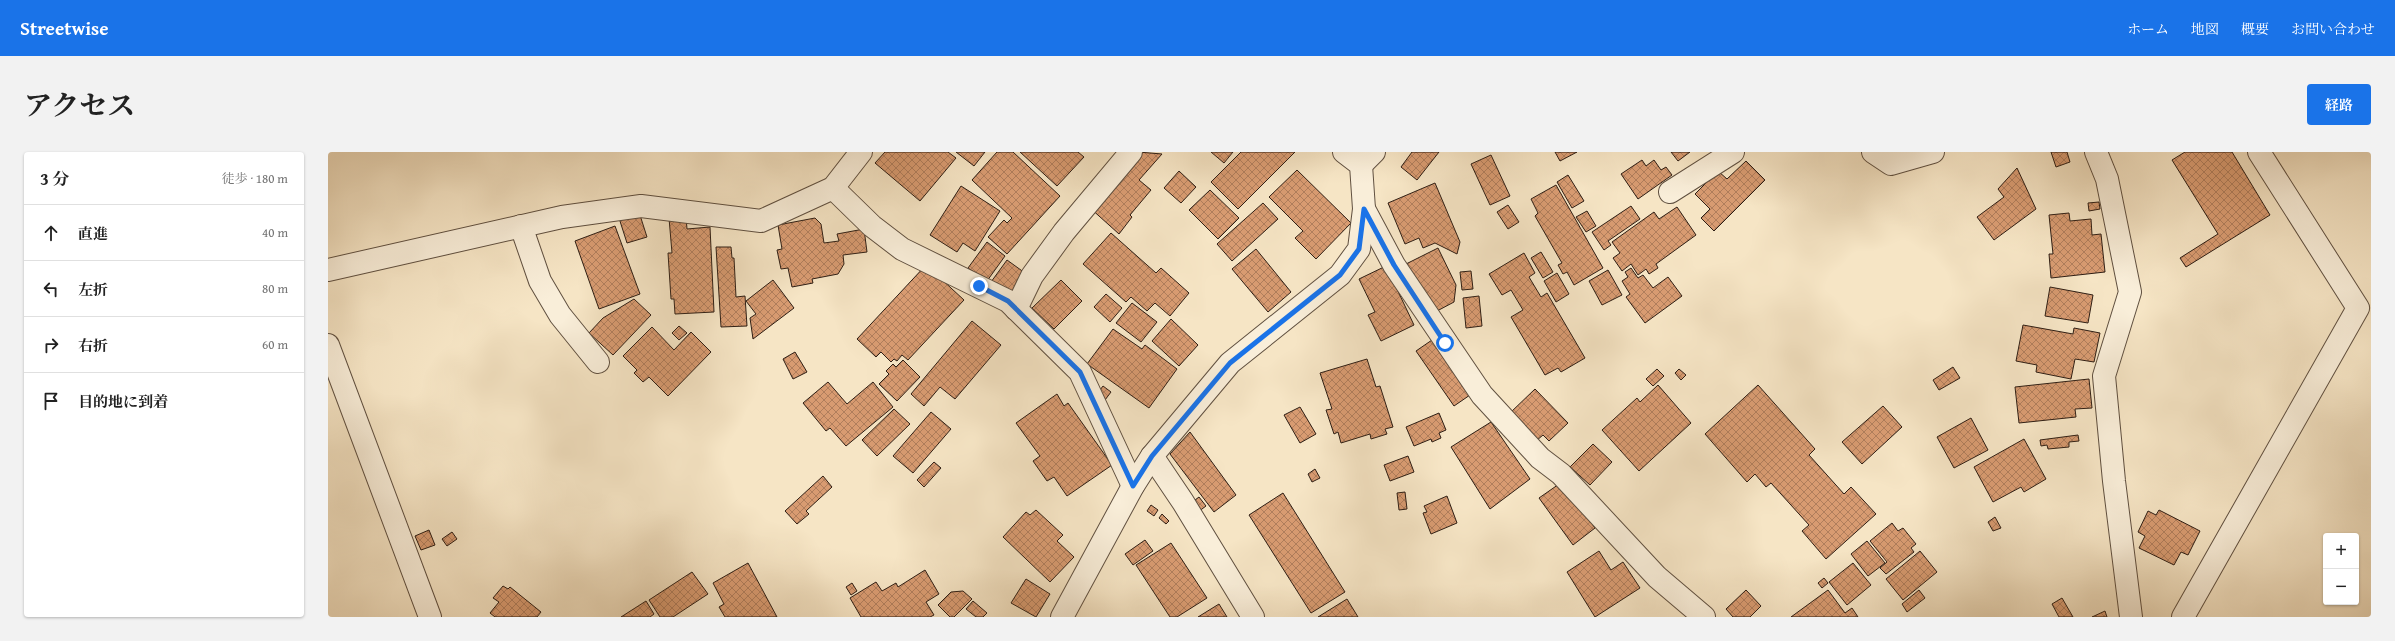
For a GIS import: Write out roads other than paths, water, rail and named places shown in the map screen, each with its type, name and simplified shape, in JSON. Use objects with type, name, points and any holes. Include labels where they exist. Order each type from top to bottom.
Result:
[{"type":"street","points":[[328,270],[562,217],[641,206],[761,221],[833,188],[861,152]]},
{"type":"street","points":[[1016,309],[1032,276],[1064,232],[1131,152]]},
{"type":"street","points":[[1670,192],[1733,152]]},
{"type":"street","points":[[1873,152],[1891,164],[1933,152]]},
{"type":"street","points":[[2096,152],[2108,179],[2130,292],[2104,376],[2114,481],[2131,617]]},
{"type":"street","points":[[2183,617],[2358,308],[2259,152]]},
{"type":"street","points":[[1062,617],[1133,486],[1152,456],[1230,363],[1340,275],[1359,249],[1364,209],[1360,156]]},
{"type":"street","points":[[833,188],[872,226],[902,249],[1008,301],[1080,372],[1133,486]]},
{"type":"street","points":[[1364,209],[1394,265],[1482,395],[1540,458],[1561,474],[1657,577],[1704,617]]},
{"type":"street","points":[[521,226],[540,281],[560,316],[598,362]]},
{"type":"street","points":[[328,345],[430,617]]},
{"type":"street","points":[[1152,456],[1183,502],[1253,617]]}]
